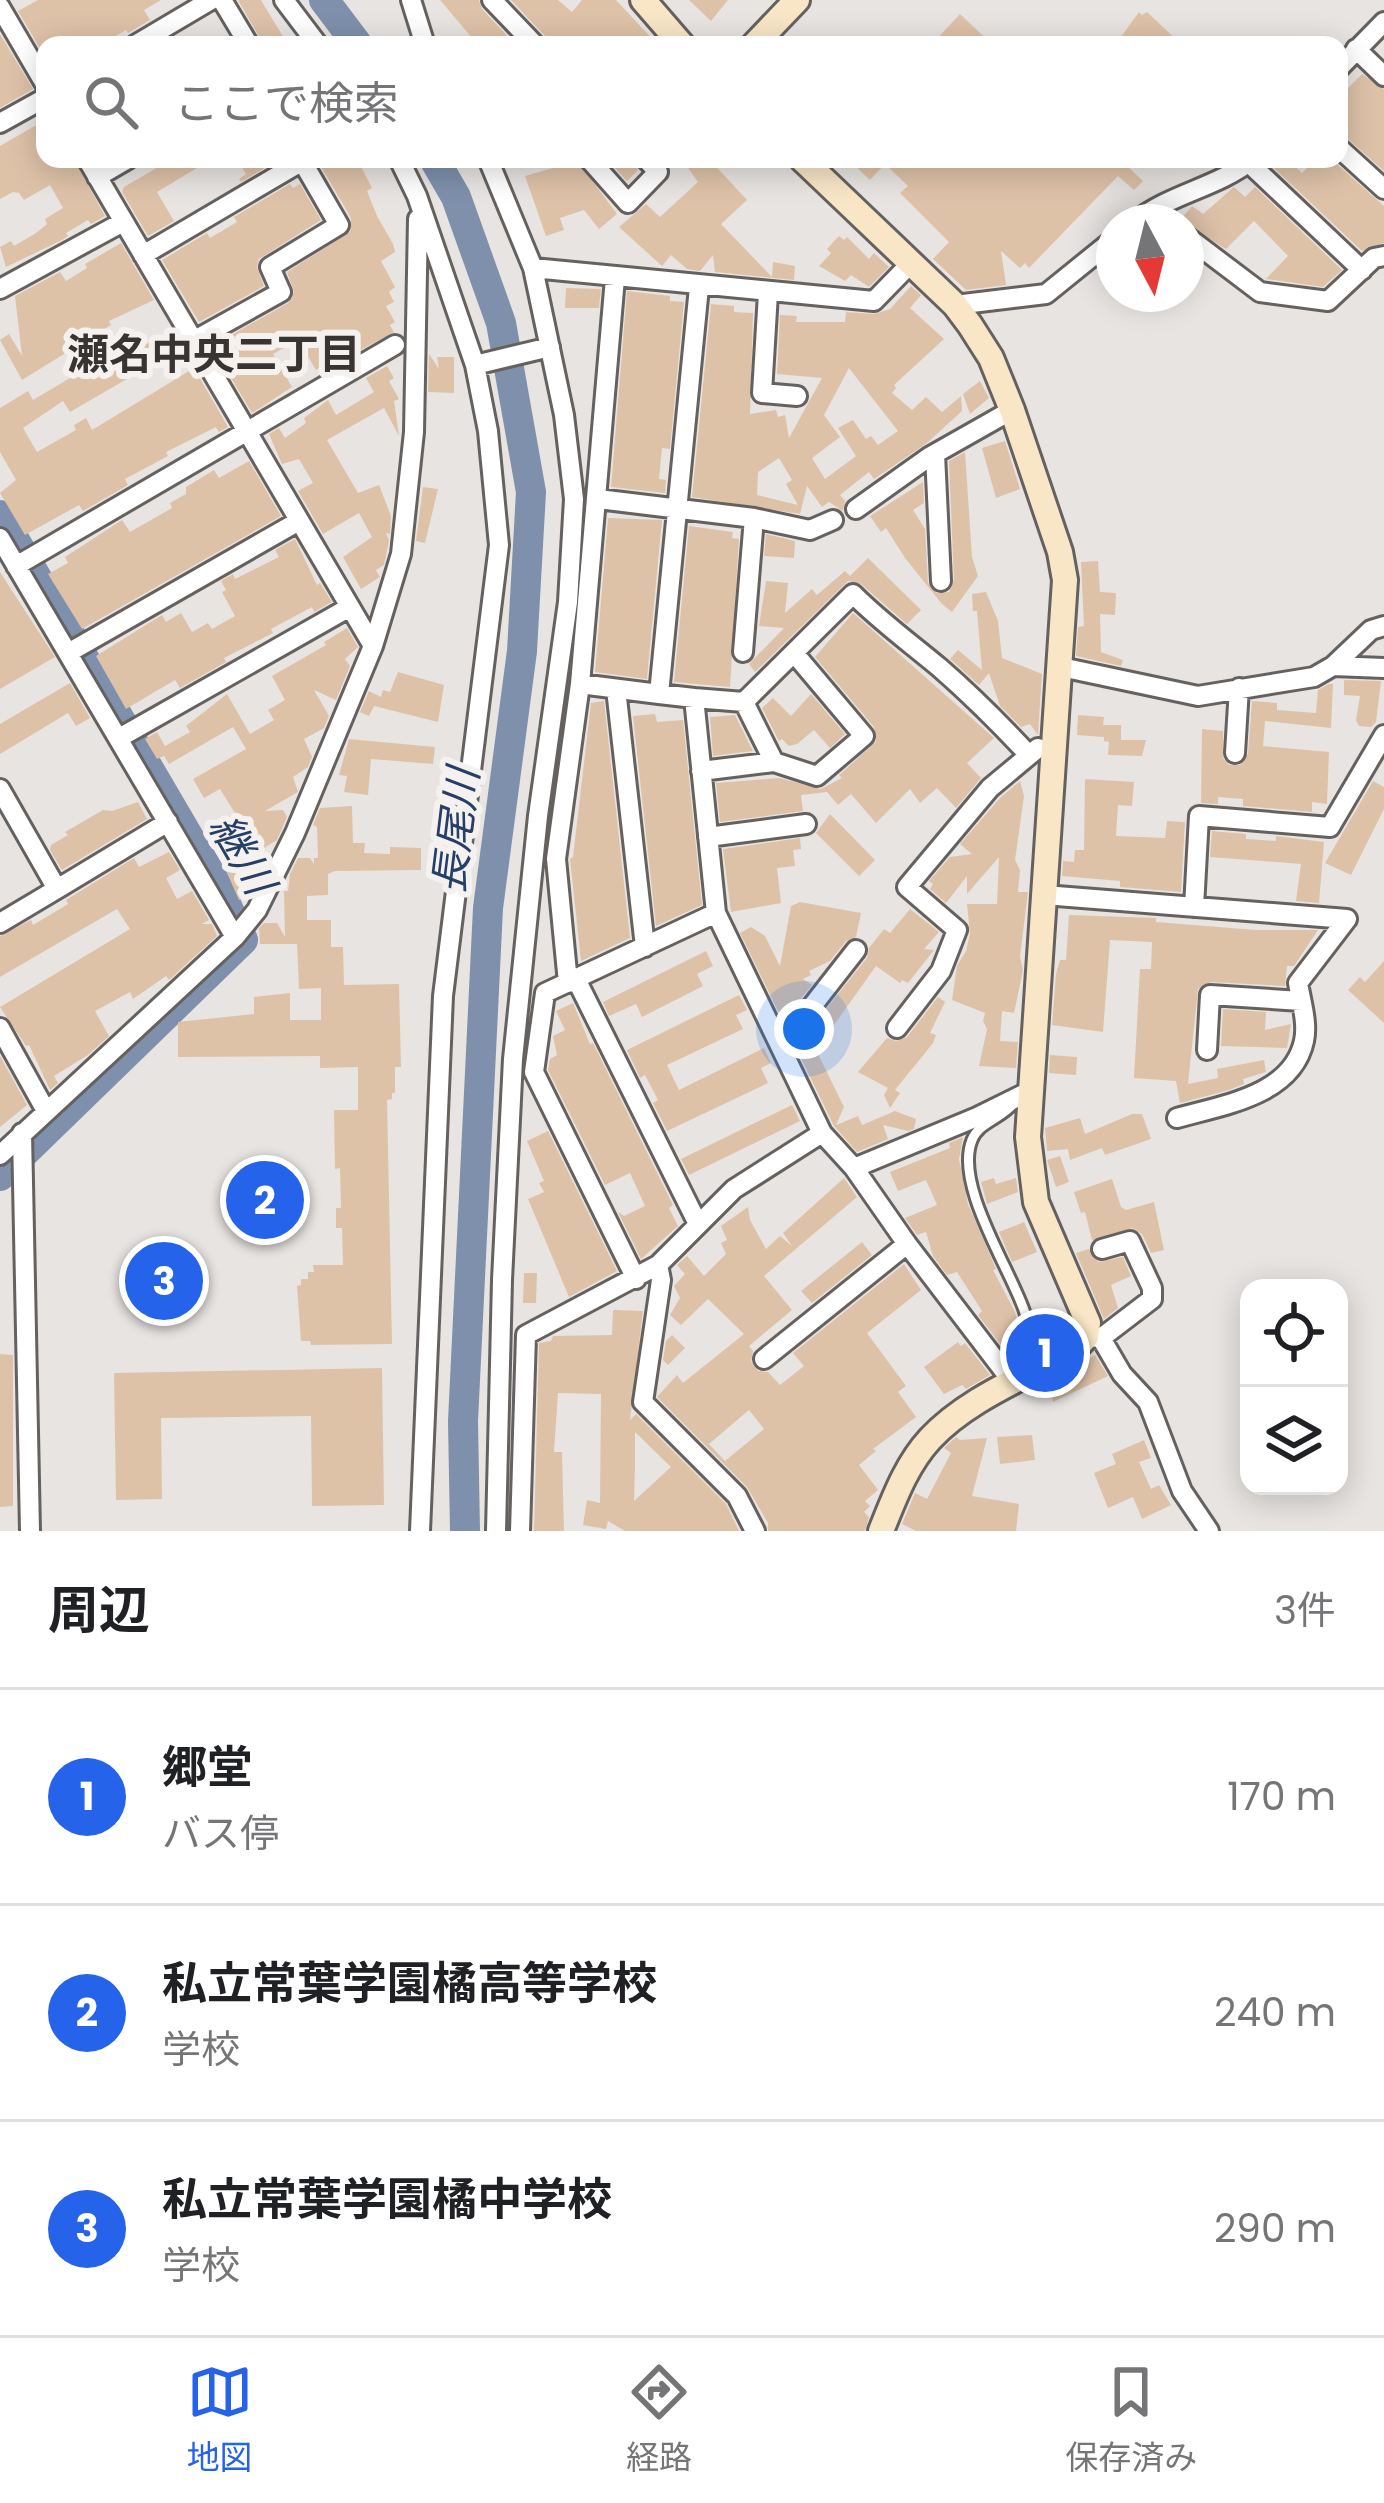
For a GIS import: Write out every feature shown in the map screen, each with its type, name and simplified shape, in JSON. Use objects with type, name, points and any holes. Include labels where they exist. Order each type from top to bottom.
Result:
[{"type":"street","points":[[149,36],[211,0]]},
{"type":"street","points":[[222,0],[244,36]]},
{"type":"street","points":[[284,0],[311,36]]},
{"type":"street","points":[[411,0],[422,36]]},
{"type":"street","points":[[492,0],[527,36]]},
{"type":"street","points":[[643,0],[668,36]]},
{"type":"street","points":[[763,36],[797,0]]},
{"type":"street","points":[[0,7],[36,69]]},
{"type":"street","points":[[1348,58],[1384,22]]},
{"type":"street","points":[[1356,50],[1384,76]]},
{"type":"street","points":[[0,123],[36,103]]},
{"type":"street","points":[[1348,156],[1384,190]]},
{"type":"street","points":[[92,168],[373,646]]},
{"type":"street","points":[[143,255],[290,168]]},
{"type":"street","points":[[193,341],[281,292],[270,267],[339,225],[308,168]]},
{"type":"street","points":[[403,168],[475,365],[488,430],[499,545],[442,996],[419,1531]]},
{"type":"street","points":[[492,168],[532,268],[564,416],[574,499],[566,622],[538,816],[513,1059],[496,1531]]},
{"type":"street","points":[[597,168],[628,203],[655,168]]},
{"type":"street","points":[[811,168],[955,305],[991,358],[1060,552],[1066,605],[1025,1093],[1030,1169],[1036,1202],[1094,1338],[1148,1402],[1182,1491],[1209,1531]]},
{"type":"street","points":[[1164,204],[1240,168]]},
{"type":"street","points":[[1258,168],[1362,270]]},
{"type":"street","points":[[0,1155],[235,937],[257,910],[295,833],[373,646],[401,554],[414,432],[420,250],[417,196]]},
{"type":"street","points":[[0,290],[123,222]]},
{"type":"street","points":[[1204,250],[1260,292],[1328,301],[1374,258],[1384,256]]},
{"type":"street","points":[[955,305],[1046,294],[1096,254]]},
{"type":"street","points":[[532,268],[874,301],[911,263]]},
{"type":"street","points":[[615,278],[580,684],[556,859],[572,981],[698,1224]]},
{"type":"street","points":[[659,694],[699,287]]},
{"type":"street","points":[[768,292],[762,394],[796,397]]},
{"type":"street","points":[[16,566],[395,345]]},
{"type":"street","points":[[475,365],[550,346]]},
{"type":"street","points":[[856,509],[935,454],[1012,410]]},
{"type":"street","points":[[935,454],[941,580]]},
{"type":"street","points":[[598,499],[754,518],[810,530],[833,520]]},
{"type":"street","points":[[743,652],[754,518]]},
{"type":"street","points":[[68,653],[299,521]]},
{"type":"street","points":[[0,538],[235,937]]},
{"type":"street","points":[[580,684],[744,702],[854,594],[891,632],[983,707],[1028,754]]},
{"type":"street","points":[[119,738],[350,607]]},
{"type":"street","points":[[1061,667],[1198,696],[1314,677],[1333,666],[1371,630],[1384,626]]},
{"type":"street","points":[[701,771],[775,762],[817,776],[864,736],[794,653]]},
{"type":"street","points":[[1333,666],[1384,668]]},
{"type":"street","points":[[1235,754],[1239,688]]},
{"type":"street","points":[[616,689],[645,947]]},
{"type":"street","points":[[694,698],[716,913],[821,1133],[854,1168],[1013,1384]]},
{"type":"street","points":[[744,702],[775,762]]},
{"type":"street","points":[[1194,907],[1199,816],[1330,827],[1384,735]]},
{"type":"street","points":[[897,1028],[941,970],[957,930],[907,886],[990,788],[1028,754],[1055,746]]},
{"type":"street","points":[[0,789],[58,889]]},
{"type":"street","points":[[0,923],[168,822]]},
{"type":"street","points":[[708,837],[806,824]]},
{"type":"street","points":[[1044,895],[1347,919],[1298,983],[1305,1039],[1288,1073],[1258,1092],[1177,1118]]},
{"type":"street","points":[[636,1279],[534,1072],[544,993],[716,913]]},
{"type":"street","points":[[776,1032],[802,1019],[856,950]]},
{"type":"street","points":[[1207,1049],[1210,995],[1301,1001]]},
{"type":"street","points":[[0,1028],[46,1111]]},
{"type":"street","points":[[854,1168],[1025,1093]]},
{"type":"street","points":[[22,1133],[30,1531]]},
{"type":"street","points":[[520,1531],[526,1335],[658,1265],[734,1190],[821,1133]]},
{"type":"street","points":[[881,1531],[904,1476],[927,1442],[956,1415],[1094,1338],[1152,1299],[1152,1288],[1130,1240],[1102,1249]]},
{"type":"street","points":[[764,1359],[907,1244]]},
{"type":"street","points":[[658,1265],[661,1280],[643,1402],[737,1496],[755,1531]]},
{"type":"lane","points":[[1025,1093],[1003,1117],[978,1128],[968,1164],[989,1233],[1045,1366]]},
{"type":"building","points":[[38,0],[161,0],[144,10],[150,20],[116,36],[36,36],[36,42],[18,11]]},
{"type":"building","points":[[238,0],[261,0],[283,36],[259,36]]},
{"type":"building","points":[[440,0],[479,0],[508,36],[470,36]]},
{"type":"building","points":[[511,0],[558,0],[572,12],[582,0],[616,0],[650,36],[545,36]]},
{"type":"building","points":[[689,0],[728,0],[711,21]]},
{"type":"building","points":[[1139,12],[1147,12],[1172,36],[1122,36]]},
{"type":"building","points":[[960,14],[983,36],[939,36]]},
{"type":"building","points":[[0,34],[33,89],[0,108]]},
{"type":"building","points":[[1362,74],[1384,89],[1384,171],[1348,139],[1348,88]]},
{"type":"building","points":[[36,125],[36,168],[78,168],[105,216],[91,224],[88,220],[62,240],[6,267],[0,247],[11,241],[14,246],[36,233],[47,224],[45,219],[63,208],[50,185],[24,200],[13,192],[0,199],[0,146]]},
{"type":"building","points":[[157,168],[197,168],[157,192],[174,221],[148,236],[122,192]]},
{"type":"building","points":[[242,168],[265,168],[241,182],[246,174]]},
{"type":"building","points":[[322,168],[362,168],[372,188],[367,191],[395,252],[381,261],[395,287],[389,292],[394,302],[386,306],[395,322],[390,325],[394,332],[353,354],[348,345],[316,370],[298,340],[273,354],[292,387],[252,413],[212,346],[288,303],[294,292],[287,272],[350,232],[351,218]]},
{"type":"building","points":[[553,168],[583,168],[617,214],[599,229],[584,210],[560,218],[564,230],[546,236],[525,176]]},
{"type":"building","points":[[615,168],[637,168],[627,181]]},
{"type":"building","points":[[688,168],[717,168],[747,200],[721,224],[772,277],[773,262],[795,266],[794,280],[715,272],[713,255],[700,271],[687,269],[671,255],[662,266],[619,227],[646,204],[660,217],[698,182]]},
{"type":"building","points":[[857,168],[881,168],[870,180]]},
{"type":"building","points":[[889,168],[1129,168],[1143,181],[1134,190],[1118,176],[1029,268],[1025,263],[1020,268],[1001,251],[1006,285],[966,290],[933,259],[949,242],[900,193],[908,186]]},
{"type":"building","points":[[1274,168],[1297,168],[1302,173],[1307,168],[1341,168],[1384,206],[1384,243],[1362,251]]},
{"type":"building","points":[[290,184],[293,188],[300,184],[321,220],[259,259],[264,286],[199,322],[162,260],[207,233],[210,238],[237,222],[234,217]]},
{"type":"building","points":[[1234,187],[1245,197],[1255,187],[1342,270],[1323,287],[1266,279],[1288,256],[1254,221],[1226,249],[1204,235],[1204,213]]},
{"type":"building","points":[[839,236],[847,237],[869,259],[874,253],[889,267],[869,287],[851,275],[845,281],[819,266]]},
{"type":"building","points":[[121,243],[154,300],[109,321],[111,325],[22,380],[0,340],[9,334],[22,356],[15,296],[60,272],[66,281]]},
{"type":"building","points":[[911,286],[921,295],[910,308],[944,339],[894,385],[892,393],[912,410],[926,397],[942,412],[961,396],[962,411],[927,443],[874,479],[869,472],[840,495],[845,501],[843,511],[829,502],[822,507],[807,486],[800,514],[692,497],[711,304],[753,313],[750,414],[776,410],[778,417],[785,415],[789,438],[822,378],[777,374],[780,315],[797,316],[796,322],[845,322],[846,312],[874,314],[890,309]],"holes":[[[849,368],[898,431],[878,445],[871,436],[866,439],[853,420],[838,428],[856,456],[825,479],[812,458],[840,437],[824,415]],[[779,458],[792,480],[786,484],[798,505],[757,495],[758,472]]]},
{"type":"building","points":[[566,288],[601,289],[599,308],[565,308]]},
{"type":"building","points":[[627,291],[684,302],[670,449],[662,448],[659,479],[666,480],[665,493],[611,487]]},
{"type":"building","points":[[173,332],[179,343],[151,365],[70,412],[63,401],[23,428],[37,452],[76,430],[74,425],[86,418],[92,430],[194,368],[228,427],[219,432],[216,427],[166,452],[168,456],[125,479],[128,485],[83,511],[79,505],[25,535],[0,493],[16,480],[0,452],[0,408],[28,391],[33,400],[124,346],[128,352]]},
{"type":"building","points":[[429,354],[439,369],[437,357],[454,357],[454,393],[428,392]]},
{"type":"building","points":[[387,366],[399,399],[394,401],[399,436],[384,408],[327,440],[358,493],[379,485],[391,516],[384,565],[376,570],[380,577],[361,589],[343,557],[372,537],[359,513],[323,534],[298,491],[313,483],[299,459],[282,464],[269,434],[279,428],[285,438],[328,400],[336,415],[374,392],[366,378]]},
{"type":"building","points":[[980,381],[989,398],[970,414],[963,394]]},
{"type":"building","points":[[1005,441],[1020,489],[996,498],[982,448]]},
{"type":"building","points":[[965,452],[972,557],[978,576],[952,612],[905,558],[886,528],[881,532],[870,516],[923,482],[924,503],[913,510],[925,529],[928,583],[936,593],[949,592],[954,580],[949,461]]},
{"type":"building","points":[[249,461],[281,516],[82,629],[48,574],[68,563],[65,557],[122,520],[130,532],[172,508],[170,503],[186,494],[186,487],[214,470],[219,478]]},
{"type":"building","points":[[423,487],[438,489],[425,543],[416,541]]},
{"type":"building","points":[[608,518],[662,520],[647,679],[595,672]]},
{"type":"building","points":[[689,526],[733,532],[732,538],[739,539],[730,687],[674,682]]},
{"type":"building","points":[[766,534],[795,541],[794,558],[764,556]]},
{"type":"building","points":[[295,539],[317,585],[332,602],[271,629],[273,633],[180,688],[175,680],[126,709],[96,656],[162,615],[166,622],[181,613],[192,632],[208,623],[212,629],[235,616],[221,581],[279,557],[275,550]]},
{"type":"building","points":[[868,558],[921,610],[907,624],[861,584],[848,581],[755,672],[749,664],[784,628],[759,626],[766,581],[788,583],[785,613],[812,589],[817,595],[845,571],[850,576]]},
{"type":"building","points":[[1098,561],[1100,592],[1116,593],[1115,615],[1100,614],[1101,652],[1123,660],[1121,666],[1076,656],[1078,627],[1084,626],[1081,562]]},
{"type":"building","points":[[0,572],[55,657],[0,689]]},
{"type":"building","points":[[986,592],[998,621],[1002,658],[1042,674],[1038,735],[1030,724],[1021,727],[1000,706],[989,673],[979,685],[950,659],[958,650],[982,670],[972,594]]},
{"type":"building","points":[[853,613],[994,738],[967,763],[981,778],[956,808],[937,788],[920,803],[910,789],[876,823],[851,794],[838,805],[827,792],[801,795],[803,811],[720,822],[716,783],[779,778],[821,789],[842,778],[839,775],[876,742],[874,727],[815,657]]},
{"type":"building","points":[[347,628],[358,647],[345,659],[350,666],[336,700],[314,690],[329,716],[324,728],[304,739],[312,757],[308,767],[293,777],[298,792],[265,811],[283,810],[287,817],[277,840],[249,857],[259,875],[247,899],[239,900],[220,857],[227,853],[212,826],[235,813],[220,789],[204,798],[193,779],[246,749],[233,727],[169,764],[164,756],[157,759],[145,739],[157,732],[165,746],[190,732],[186,726],[227,694],[250,734],[274,720],[268,710],[285,700],[272,676]]},
{"type":"building","points":[[398,672],[444,685],[438,722],[374,706],[369,716],[360,712],[369,691],[381,697],[383,690],[390,692]]},
{"type":"building","points":[[1344,680],[1381,681],[1376,722],[1371,727],[1359,726],[1360,696],[1344,695]]},
{"type":"building","points":[[70,683],[90,718],[76,726],[68,713],[0,754],[0,724]]},
{"type":"building","points":[[1333,684],[1331,728],[1265,721],[1263,746],[1329,752],[1327,804],[1312,802],[1312,812],[1243,806],[1243,799],[1218,797],[1218,804],[1201,803],[1202,729],[1223,731],[1223,758],[1229,765],[1240,765],[1248,754],[1252,701],[1277,703],[1277,710],[1316,713],[1318,690]]},
{"type":"building","points":[[811,694],[845,734],[830,748],[814,730],[797,744],[779,741],[762,708],[773,698],[791,716]]},
{"type":"building","points":[[604,701],[630,938],[581,961],[570,859],[591,703]]},
{"type":"building","points":[[655,714],[657,722],[683,720],[702,905],[656,926],[633,716]]},
{"type":"building","points":[[735,715],[753,751],[713,756],[710,717]]},
{"type":"building","points":[[1078,715],[1104,717],[1103,725],[1121,725],[1121,740],[1146,740],[1142,756],[1108,755],[1109,742],[1104,737],[1077,735]]},
{"type":"building","points":[[349,739],[435,747],[433,764],[371,759],[368,795],[344,792],[347,776],[339,775]]},
{"type":"building","points":[[1085,779],[1134,782],[1132,806],[1118,805],[1116,836],[1165,838],[1167,821],[1185,822],[1181,892],[1062,876],[1063,861],[1074,862],[1075,850],[1084,850]]},
{"type":"building","points":[[1020,781],[1024,796],[1015,860],[1020,870],[1018,892],[1028,892],[1020,957],[1023,970],[1014,1013],[1002,1011],[1000,1041],[1018,1042],[1016,1068],[979,1066],[987,1029],[985,1013],[952,1000],[957,966],[970,934],[967,904],[997,904],[999,857],[967,894],[967,876],[946,903],[930,889],[929,881],[950,857],[972,854],[960,844]]},
{"type":"building","points":[[1373,781],[1384,787],[1384,809],[1351,875],[1325,863]]},
{"type":"building","points":[[138,802],[147,819],[62,870],[50,850],[68,835],[65,832],[103,810]]},
{"type":"building","points":[[352,806],[353,843],[365,843],[364,853],[390,854],[390,847],[421,848],[421,870],[335,871],[328,874],[328,895],[307,896],[307,920],[331,920],[331,947],[343,947],[344,985],[399,984],[401,1067],[395,1067],[395,1093],[387,1100],[392,1344],[311,1345],[301,1341],[297,1286],[301,1279],[308,1279],[308,1272],[314,1272],[313,1265],[343,1265],[342,1228],[336,1228],[336,1208],[341,1208],[334,1110],[358,1110],[358,1067],[320,1068],[320,1056],[178,1057],[178,1022],[254,1014],[254,997],[290,993],[290,1020],[321,1020],[321,988],[299,989],[297,944],[260,944],[259,928],[277,923],[285,937],[284,891],[288,891],[298,858],[310,858],[314,864],[318,858],[317,827],[313,825],[320,808]]},
{"type":"building","points":[[830,814],[875,860],[859,876],[816,833]]},
{"type":"building","points":[[1212,831],[1246,834],[1246,839],[1276,841],[1276,836],[1324,842],[1319,903],[1296,901],[1301,864],[1210,857]]},
{"type":"building","points":[[800,838],[801,849],[793,850],[795,866],[777,868],[781,903],[731,912],[723,849]]},
{"type":"building","points":[[169,852],[180,870],[166,878],[177,899],[192,891],[209,920],[202,924],[212,924],[217,936],[169,980],[166,976],[133,999],[130,992],[95,1011],[109,1036],[54,1076],[58,1083],[50,1090],[29,1045],[0,1007],[130,929],[117,909],[0,977],[0,936],[31,920],[33,925],[134,858],[139,867]]},
{"type":"building","points":[[800,902],[861,913],[856,937],[846,941],[830,961],[809,971],[811,975],[803,979],[812,985],[793,1008],[780,1015],[740,933],[751,927],[765,936],[780,966],[791,906]]},
{"type":"building","points":[[910,909],[939,932],[924,949],[934,950],[908,983],[900,983],[876,966],[818,1054],[844,1107],[836,1125],[858,1116],[862,1125],[895,1111],[916,1119],[914,1129],[908,1131],[883,1125],[888,1139],[857,1152],[834,1126],[797,1041],[811,1033],[884,929],[890,933]]},
{"type":"building","points":[[1069,915],[1156,918],[1156,922],[1256,930],[1318,930],[1294,966],[1287,966],[1285,986],[1211,982],[1198,989],[1188,1084],[1218,1078],[1217,1069],[1264,1060],[1266,1072],[1243,1079],[1244,1084],[1229,1090],[1180,1103],[1176,1081],[1134,1078],[1140,969],[1151,969],[1152,942],[1110,940],[1103,1032],[1052,1025],[1056,974],[1060,960],[1066,960]]},
{"type":"building","points":[[706,951],[713,966],[697,974],[703,986],[642,1017],[636,1004],[609,1016],[603,1002]]},
{"type":"building","points":[[1384,961],[1384,1023],[1348,990],[1360,977],[1365,982]]},
{"type":"building","points":[[739,995],[747,1010],[736,1015],[743,1029],[667,1065],[679,1090],[764,1048],[771,1063],[761,1068],[768,1083],[667,1131],[653,1103],[658,1100],[645,1075],[640,1078],[627,1050]]},
{"type":"building","points":[[938,997],[945,1002],[930,1033],[936,1035],[933,1043],[895,1090],[900,1093],[890,1108],[884,1095],[888,1088],[858,1072],[887,1038],[907,1037]]},
{"type":"building","points":[[573,1003],[673,1205],[669,1208],[678,1226],[641,1259],[618,1212],[624,1216],[645,1206],[630,1173],[605,1185],[548,1070],[550,1059],[557,1055],[553,1036],[565,1030],[556,1011]]},
{"type":"building","points":[[1223,1009],[1266,1012],[1265,1030],[1291,1024],[1287,1048],[1221,1046]]},
{"type":"building","points":[[1050,1055],[1077,1057],[1076,1075],[1049,1073]]},
{"type":"building","points":[[0,1056],[27,1105],[0,1127]]},
{"type":"building","points":[[792,1105],[800,1121],[689,1175],[681,1159]]},
{"type":"building","points":[[1142,1114],[1151,1139],[1105,1155],[1102,1148],[1070,1160],[1068,1149],[1047,1151],[1045,1128],[1080,1118],[1085,1134]]},
{"type":"building","points":[[548,1131],[617,1271],[569,1297],[528,1199],[544,1192],[539,1183],[544,1181],[527,1141]]},
{"type":"building","points":[[963,1137],[959,1159],[968,1204],[1029,1354],[1014,1362],[978,1315],[982,1311],[957,1272],[947,1275],[933,1256],[926,1232],[917,1235],[905,1218],[937,1205],[926,1180],[898,1191],[890,1172],[950,1148],[949,1143]]},
{"type":"building","points":[[1060,1156],[1069,1182],[1056,1187],[1047,1160]]},
{"type":"building","points":[[844,1178],[857,1197],[764,1276],[792,1310],[749,1346],[751,1362],[780,1385],[804,1366],[793,1353],[904,1264],[921,1290],[867,1333],[906,1386],[898,1392],[916,1417],[859,1465],[878,1490],[865,1501],[870,1506],[864,1512],[869,1517],[865,1531],[768,1531],[747,1487],[657,1397],[677,1375],[683,1383],[744,1334],[708,1299],[681,1325],[670,1315],[680,1298],[674,1286],[685,1274],[677,1265],[687,1256],[704,1276],[726,1254],[721,1226],[748,1207],[766,1249],[780,1236],[792,1246],[783,1233]],"holes":[[[749,1410],[764,1429],[725,1461],[709,1444]]]},
{"type":"building","points":[[994,1178],[996,1184],[1016,1178],[1018,1192],[987,1204],[981,1182]]},
{"type":"building","points":[[1112,1179],[1126,1210],[1154,1202],[1164,1250],[1151,1253],[1142,1234],[1132,1228],[1092,1240],[1074,1192]]},
{"type":"building","points":[[1024,1222],[1037,1252],[1012,1262],[999,1232]]},
{"type":"building","points":[[862,1242],[872,1255],[812,1303],[801,1291]]},
{"type":"building","points":[[1089,1249],[1098,1262],[1123,1257],[1131,1276],[1111,1285],[1118,1308],[1104,1319],[1076,1253]]},
{"type":"building","points":[[524,1273],[537,1273],[536,1303],[523,1303]]},
{"type":"building","points":[[613,1310],[643,1311],[630,1420],[636,1414],[726,1504],[739,1531],[625,1531],[608,1521],[606,1529],[583,1525],[587,1500],[600,1503],[601,1394],[558,1393],[554,1452],[562,1452],[564,1531],[534,1531],[539,1343],[553,1336],[612,1335]],"holes":[[[635,1432],[671,1467],[634,1501]]]},
{"type":"building","points":[[672,1335],[685,1348],[668,1365],[663,1360],[666,1341]]},
{"type":"building","points":[[958,1342],[965,1343],[990,1375],[966,1389],[962,1385],[944,1394],[924,1367]]},
{"type":"building","points":[[0,1354],[13,1355],[13,1506],[0,1507]]},
{"type":"building","points":[[1095,1355],[1108,1376],[1053,1402],[1051,1384],[1089,1364],[1087,1360]]},
{"type":"building","points":[[382,1368],[384,1505],[312,1506],[311,1416],[161,1418],[162,1499],[116,1500],[114,1373]]},
{"type":"building","points":[[1032,1435],[1035,1460],[1000,1464],[997,1437]]},
{"type":"building","points":[[956,1437],[987,1438],[972,1496],[1019,1504],[1016,1531],[916,1531],[902,1524],[915,1493],[927,1499],[951,1453],[944,1448]]},
{"type":"building","points":[[1144,1440],[1151,1458],[1139,1462],[1151,1489],[1159,1485],[1171,1505],[1142,1519],[1133,1497],[1108,1508],[1094,1473],[1116,1464],[1112,1454]]},
{"type":"waterway","name":"長尾川","points":[[324,0],[351,36]]},
{"type":"waterway","name":"長尾川","points":[[439,168],[456,197],[501,323],[531,492],[522,651],[488,908],[463,1421],[465,1531]]},
{"type":"waterway","name":"継川","points":[[0,515],[217,885],[243,940],[0,1176]]},
{"type":"place","name":"私立常葉学園橘高等学校","points":[[265,1200]]},
{"type":"place","name":"私立常葉学園橘中学校","points":[[164,1281]]},
{"type":"place","name":"郷堂","points":[[1045,1353]]},
{"type":"district","name":"瀬名中央二丁目","points":[[214,354]]}]
